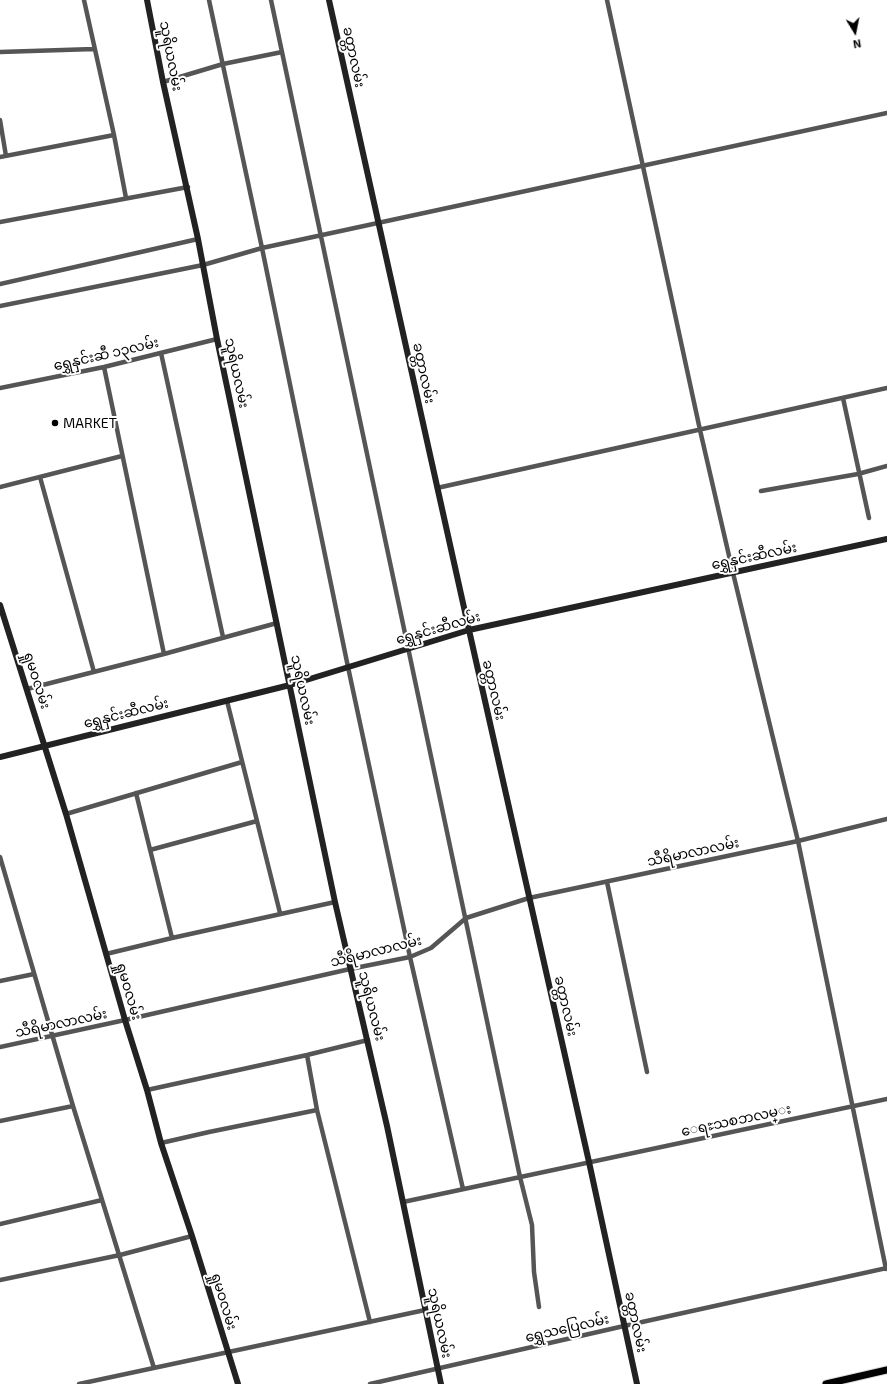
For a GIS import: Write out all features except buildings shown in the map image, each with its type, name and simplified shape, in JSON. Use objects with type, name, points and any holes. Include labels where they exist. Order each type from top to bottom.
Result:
[{"type":"main road","points":[[826,1384],[887,1370]]},
{"type":"street","points":[[84,0],[114,135],[126,198]]},
{"type":"street","name":"သူရိယလမ်း","points":[[147,0],[163,82],[188,187],[217,339],[335,902],[368,1040],[441,1384]]},
{"type":"street","points":[[209,0],[262,248],[348,667],[410,957],[463,1189]]},
{"type":"street","points":[[271,0],[520,1177],[532,1224],[534,1272],[539,1307]]},
{"type":"street","name":"ခတ္တာလမ်း","points":[[330,0],[437,488],[589,1162],[637,1384]]},
{"type":"street","points":[[607,0],[732,573],[798,841],[886,1269]]},
{"type":"street","points":[[0,52],[94,50]]},
{"type":"street","points":[[163,82],[223,64],[282,52]]},
{"type":"street","points":[[0,306],[203,265],[262,248],[887,113]]},
{"type":"street","points":[[0,120],[6,156]]},
{"type":"street","points":[[0,157],[114,135]]},
{"type":"street","points":[[0,222],[188,187]]},
{"type":"street","points":[[0,284],[198,239]]},
{"type":"street","name":"ရွှေနှင်းဆီ ၁၃လမ်း","points":[[0,388],[104,367],[217,339]]},
{"type":"street","points":[[162,353],[223,638]]},
{"type":"street","points":[[104,367],[164,654]]},
{"type":"street","points":[[437,488],[887,388]]},
{"type":"street","points":[[843,398],[858,474],[869,518]]},
{"type":"street","points":[[0,487],[122,456]]},
{"type":"street","points":[[761,492],[858,474],[887,466]]},
{"type":"street","points":[[40,477],[94,672]]},
{"type":"street","name":"ရွှေနှင်းဆီလမ်း","points":[[0,758],[290,685],[469,630],[887,539]]},
{"type":"street","name":"ရှုမဝလမ်း","points":[[0,605],[66,814],[125,1020],[147,1090],[161,1144],[192,1236],[238,1384]]},
{"type":"street","points":[[27,689],[277,623]]},
{"type":"street","points":[[227,701],[280,913]]},
{"type":"street","points":[[66,814],[242,762]]},
{"type":"street","points":[[136,793],[172,938]]},
{"type":"street","name":"သီရိမာလာလမ်း","points":[[0,1047],[410,957],[431,948],[466,918],[529,898],[798,841],[887,819]]},
{"type":"street","points":[[150,850],[257,821]]},
{"type":"street","points":[[0,857],[73,1106],[154,1368]]},
{"type":"street","points":[[607,882],[647,1072]]},
{"type":"street","points":[[106,954],[280,913],[335,902]]},
{"type":"street","points":[[0,981],[34,974]]},
{"type":"street","points":[[147,1090],[368,1040]]},
{"type":"street","points":[[307,1055],[317,1110],[370,1322]]},
{"type":"street","name":"ေရႊသစၥာလမ္း","points":[[403,1202],[887,1099]]},
{"type":"street","points":[[0,1121],[73,1106]]},
{"type":"street","points":[[161,1144],[209,1132],[317,1110]]},
{"type":"street","points":[[0,1224],[102,1200]]},
{"type":"street","points":[[0,1280],[120,1255],[192,1236]]},
{"type":"street","name":"ရွှေသပြေလမ်း","points":[[370,1384],[624,1326],[886,1269]]},
{"type":"street","points":[[80,1384],[425,1310]]},
{"type":"place","name":"MARKET","points":[[55,423]]}]
